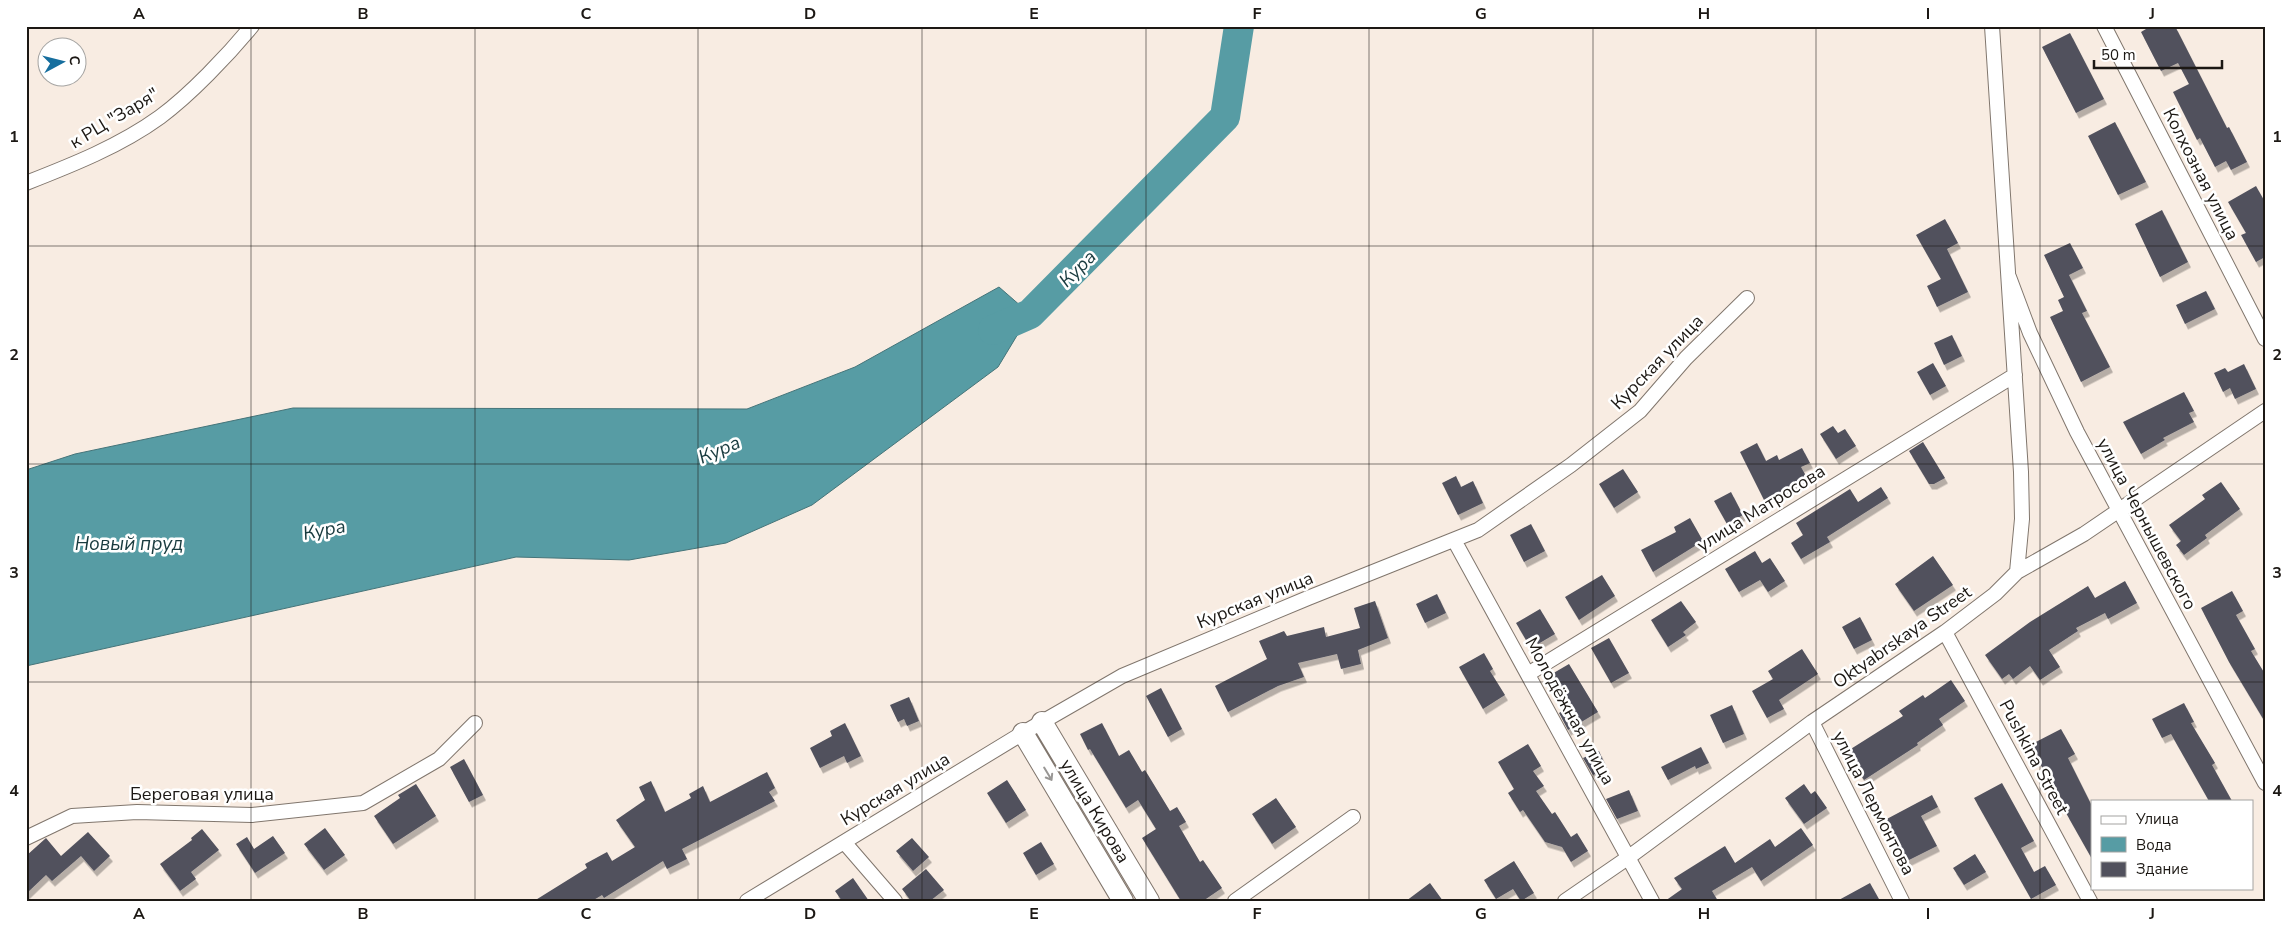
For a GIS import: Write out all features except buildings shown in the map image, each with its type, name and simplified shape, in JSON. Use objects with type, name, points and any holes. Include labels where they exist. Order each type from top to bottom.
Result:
[{"type":"street","name":"к РЦ \"Заря\"","points":[[26,182],[83,161],[160,117],[194,86],[252,26]]},
{"type":"street","points":[[1992,26],[1999,164],[2015,375],[2022,519],[2017,572]]},
{"type":"street","name":"Колхозная улица","points":[[2104,26],[2265,339]]},
{"type":"street","name":"улица Чернышевского","points":[[2009,277],[2030,333],[2077,432],[2265,783]]},
{"type":"street","name":"Курская улица","points":[[747,901],[1023,732],[1122,676],[1478,530],[1571,465],[1640,411],[1686,358],[1747,298]]},
{"type":"street","name":"улица Матросова","points":[[1528,674],[2015,375]]},
{"type":"street","name":"Oktyabrskaya Street","points":[[1565,901],[1629,857],[1812,722],[1945,632],[1995,594],[2017,572],[2084,534],[2265,411]]},
{"type":"street","name":"Молодёжная улица","points":[[1454,540],[1652,901]]},
{"type":"street","name":"Pushkina Street","points":[[1945,632],[2090,901]]},
{"type":"street","name":"улица Кирова","points":[[1042,722],[1149,901]]},
{"type":"street","name":"улица Лермонтова","points":[[1812,722],[1902,901]]},
{"type":"street","name":"Береговая улица","points":[[26,838],[72,816],[137,812],[252,816],[363,804],[439,759],[475,723]]},
{"type":"street","name":"улица Кирова","points":[[1023,732],[1123,901]]},
{"type":"street","points":[[1235,901],[1353,817]]},
{"type":"street","points":[[844,842],[896,901]]},
{"type":"water","name":"Новый пруд","points":[[999,287],[1030,314],[998,367],[812,505],[726,543],[629,560],[516,557],[26,666],[26,470],[75,454],[293,408],[747,409],[855,367]]},
{"type":"waterway","name":"Кура","points":[[993,330],[1030,314],[1225,117],[1239,26]]}]
